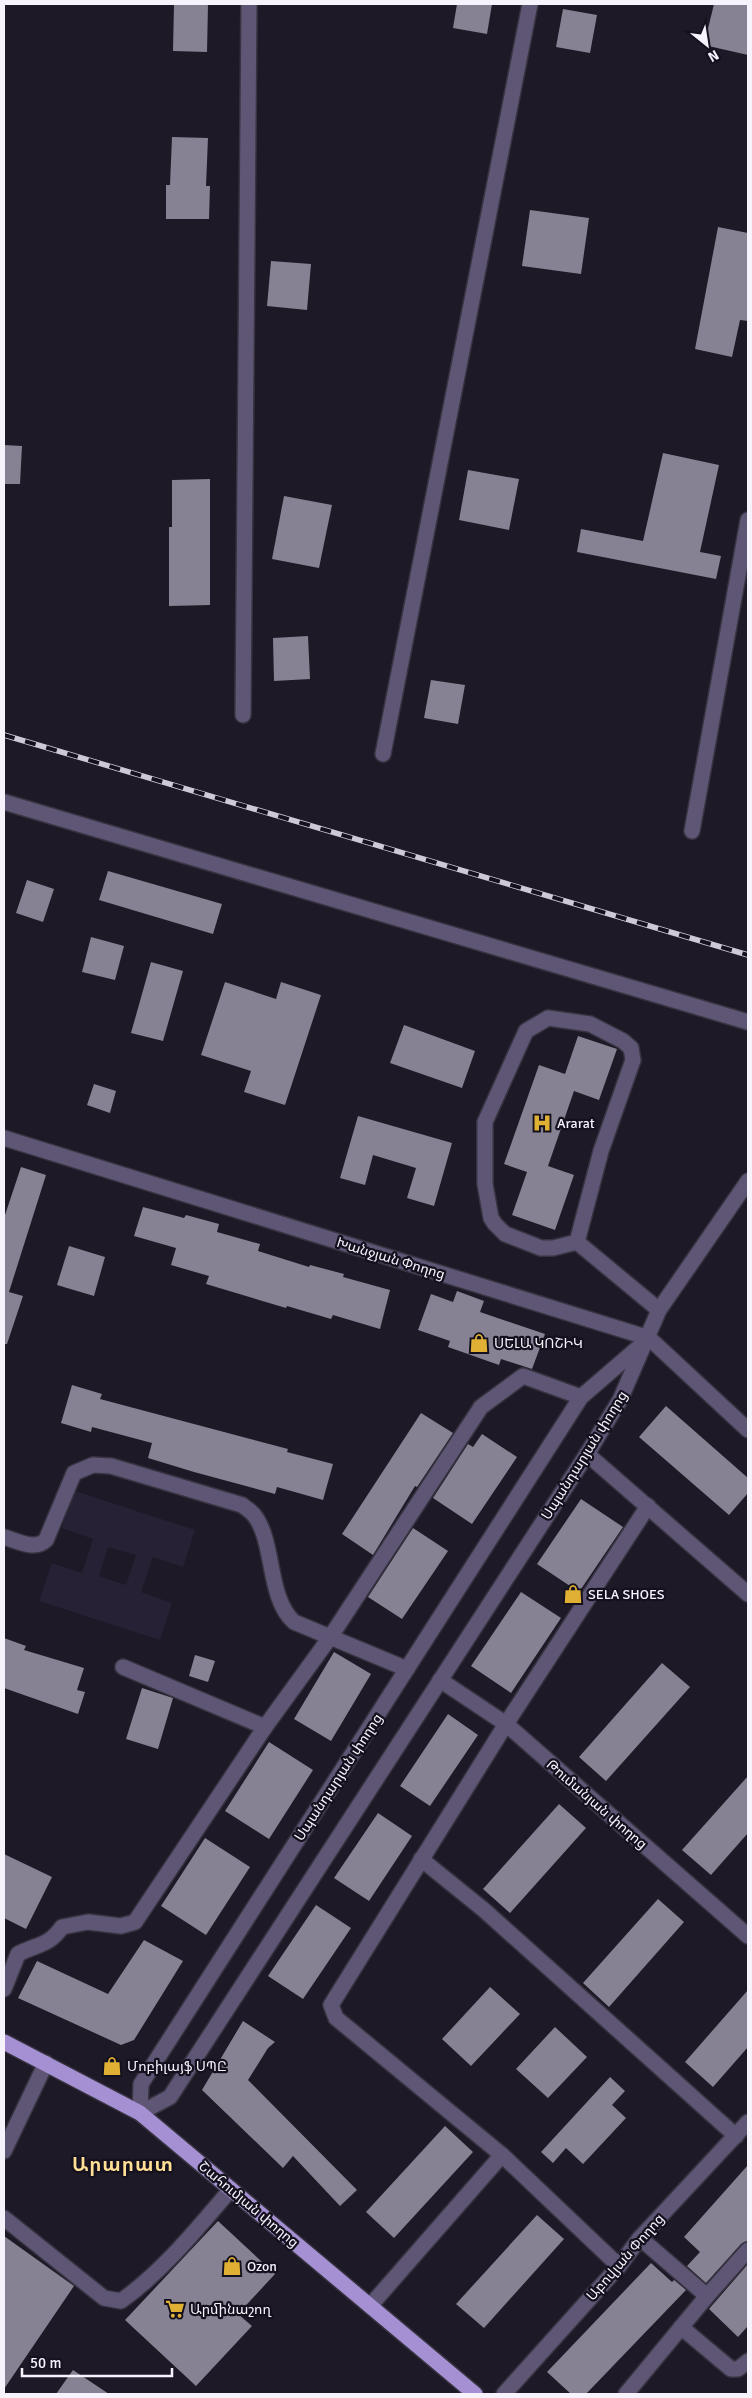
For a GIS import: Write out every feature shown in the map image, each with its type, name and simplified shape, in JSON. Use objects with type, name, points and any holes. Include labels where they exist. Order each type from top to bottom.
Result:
[{"type":"main road","name":"Շահումյան փողոց","points":[[4,2042],[140,2113],[475,2394]]},
{"type":"street","points":[[243,715],[249,4]]},
{"type":"street","points":[[383,754],[530,4]]},
{"type":"street","points":[[692,831],[748,520]]},
{"type":"street","points":[[4,802],[748,1022]]},
{"type":"street","points":[[577,1242],[601,1151],[633,1060],[631,1048],[623,1041],[590,1024],[548,1018],[526,1031],[485,1122],[485,1184],[491,1218],[505,1234],[541,1248],[577,1242],[660,1310]]},
{"type":"street","name":"Խանջյան Փողոց","points":[[5,1143],[649,1338],[748,1430]]},
{"type":"street","points":[[649,1338],[660,1310],[748,1181]]},
{"type":"street","name":"Սպանդարյան փողոց","points":[[140,2113],[141,2084],[581,1397],[649,1338]]},
{"type":"street","name":"Սպանդարյան փողոց","points":[[140,2113],[170,2097],[587,1454],[620,1400],[649,1338]]},
{"type":"street","points":[[4,1989],[18,1954],[29,1948],[41,1946],[55,1937],[62,1927],[88,1922],[122,1926],[135,1922],[265,1727],[331,1636],[481,1407],[523,1376],[581,1397]]},
{"type":"street","points":[[587,1454],[748,1594]]},
{"type":"street","points":[[4,1537],[34,1546],[46,1540],[74,1473],[94,1465],[111,1466],[242,1505],[254,1515],[262,1534],[284,1613],[294,1622],[407,1669]]},
{"type":"street","points":[[619,2266],[502,2155],[336,2018],[332,2012],[331,2005],[506,1724],[648,1506]]},
{"type":"street","points":[[123,1667],[265,1727]]},
{"type":"street","name":"Թումանյան փողոց","points":[[440,1680],[506,1724],[748,1936]]},
{"type":"street","points":[[421,1858],[744,2130]]},
{"type":"street","points":[[4,2151],[46,2063]]},
{"type":"street","name":"Աբովյան Փողոց","points":[[504,2394],[619,2266],[640,2238],[744,2130]]},
{"type":"street","points":[[370,2306],[502,2155]]},
{"type":"street","points":[[4,2218],[104,2298],[120,2302],[135,2291],[177,2252],[231,2189]]},
{"type":"street","points":[[640,2238],[707,2296]]},
{"type":"street","points":[[626,2394],[707,2296],[748,2250]]},
{"type":"street","points":[[681,2327],[731,2369],[738,2369],[748,2361]]},
{"type":"shaded area","points":[[75,1491],[195,1530],[183,1567],[153,1557],[141,1592],[172,1603],[160,1640],[39,1601],[52,1563],[82,1573],[93,1539],[62,1528]],"holes":[[[108,1547],[136,1555],[126,1585],[99,1576]]]},
{"type":"building","points":[[174,4],[208,4],[207,52],[173,51]]},
{"type":"building","points":[[457,4],[492,4],[487,34],[453,28]]},
{"type":"building","points":[[714,4],[748,4],[748,55],[704,45]]},
{"type":"building","points":[[563,9],[597,15],[590,53],[556,47]]},
{"type":"building","points":[[172,137],[208,138],[206,186],[210,186],[209,219],[166,219],[166,185],[170,185]]},
{"type":"building","points":[[530,210],[589,218],[581,274],[522,266]]},
{"type":"building","points":[[718,227],[748,233],[748,321],[740,320],[732,357],[695,349]]},
{"type":"building","points":[[271,261],[311,264],[307,310],[267,306]]},
{"type":"building","points":[[4,445],[22,446],[20,484],[4,484]]},
{"type":"building","points":[[663,453],[719,465],[700,552],[721,556],[716,579],[577,552],[581,529],[643,541]]},
{"type":"building","points":[[468,470],[519,479],[509,530],[459,520]]},
{"type":"building","points":[[210,479],[210,605],[169,606],[169,527],[172,527],[172,480]]},
{"type":"building","points":[[284,496],[332,505],[319,568],[272,559]]},
{"type":"building","points":[[308,636],[310,679],[274,681],[273,638]]},
{"type":"building","points":[[431,680],[465,685],[458,724],[424,718]]},
{"type":"building","points":[[108,871],[222,904],[213,934],[99,900]]},
{"type":"building","points":[[27,880],[54,889],[43,922],[16,913]]},
{"type":"building","points":[[91,937],[124,946],[115,980],[82,972]]},
{"type":"building","points":[[151,962],[183,971],[163,1041],[131,1033]]},
{"type":"building","points":[[225,982],[276,999],[281,982],[321,995],[285,1105],[244,1092],[251,1071],[201,1055]]},
{"type":"building","points":[[404,1025],[475,1051],[462,1088],[390,1063]]},
{"type":"building","points":[[578,1036],[617,1049],[599,1100],[574,1091],[548,1166],[574,1175],[555,1230],[512,1215],[527,1172],[504,1164],[539,1065],[565,1074]]},
{"type":"building","points":[[94,1084],[116,1091],[110,1113],[87,1105]]},
{"type":"building","points":[[358,1116],[452,1143],[434,1206],[407,1198],[416,1168],[373,1155],[365,1185],[340,1178]]},
{"type":"building","points":[[21,1167],[46,1175],[9,1292],[23,1296],[7,1344],[4,1344],[4,1218]]},
{"type":"building","points":[[143,1207],[184,1218],[186,1215],[219,1224],[217,1232],[260,1244],[258,1251],[309,1267],[310,1265],[344,1274],[343,1277],[390,1290],[380,1329],[333,1315],[331,1319],[287,1306],[286,1308],[206,1284],[209,1276],[171,1265],[176,1248],[134,1236]]},
{"type":"building","points":[[69,1246],[105,1257],[94,1296],[57,1285]]},
{"type":"building","points":[[457,1291],[484,1301],[480,1312],[545,1334],[532,1369],[501,1359],[499,1365],[448,1347],[450,1341],[418,1330],[431,1294],[453,1302]]},
{"type":"building","points":[[72,1385],[102,1394],[100,1399],[288,1449],[287,1452],[333,1464],[323,1500],[277,1487],[275,1494],[194,1472],[148,1458],[152,1443],[92,1427],[91,1432],[61,1423]]},
{"type":"building","points":[[666,1406],[748,1478],[748,1493],[729,1515],[639,1437]]},
{"type":"building","points":[[421,1413],[453,1433],[417,1487],[415,1486],[373,1555],[342,1534]]},
{"type":"building","points":[[482,1434],[517,1457],[472,1524],[433,1498],[468,1444],[473,1447]]},
{"type":"building","points":[[581,1499],[623,1527],[579,1592],[537,1564]]},
{"type":"building","points":[[413,1528],[448,1551],[402,1619],[368,1597]]},
{"type":"building","points":[[521,1592],[561,1618],[511,1693],[471,1666]]},
{"type":"building","points":[[4,1638],[26,1646],[24,1650],[84,1668],[77,1690],[85,1692],[78,1714],[4,1688]]},
{"type":"building","points":[[334,1652],[371,1674],[331,1741],[294,1719]]},
{"type":"building","points":[[195,1655],[215,1661],[208,1682],[189,1676]]},
{"type":"building","points":[[662,1663],[690,1687],[606,1781],[579,1757]]},
{"type":"building","points":[[142,1688],[173,1698],[158,1749],[126,1739]]},
{"type":"building","points":[[448,1714],[478,1735],[430,1806],[400,1786]]},
{"type":"building","points":[[269,1742],[313,1770],[269,1839],[225,1811]]},
{"type":"building","points":[[748,1776],[748,1833],[711,1875],[682,1850]]},
{"type":"building","points":[[559,1804],[586,1828],[510,1913],[483,1889]]},
{"type":"building","points":[[378,1813],[412,1836],[369,1901],[334,1878]]},
{"type":"building","points":[[205,1838],[250,1867],[206,1935],[161,1906]]},
{"type":"building","points":[[4,1854],[52,1877],[26,1929],[4,1918]]},
{"type":"building","points":[[658,1899],[684,1922],[609,2007],[583,1983]]},
{"type":"building","points":[[316,1905],[351,1928],[303,1999],[268,1976]]},
{"type":"building","points":[[144,1940],[183,1961],[134,2040],[121,2045],[18,1998],[37,1961],[108,1994]]},
{"type":"building","points":[[490,1987],[520,2014],[471,2066],[442,2039]]},
{"type":"building","points":[[748,1990],[748,2047],[713,2087],[685,2062]]},
{"type":"building","points":[[243,2021],[275,2042],[268,2048],[248,2080],[357,2190],[340,2206],[293,2156],[283,2168],[202,2090]]},
{"type":"building","points":[[555,2027],[587,2057],[548,2098],[516,2069]]},
{"type":"building","points":[[610,2077],[625,2091],[612,2105],[626,2118],[583,2164],[566,2148],[553,2163],[541,2152]]},
{"type":"building","points":[[445,2126],[473,2152],[394,2238],[366,2212]]},
{"type":"building","points":[[748,2165],[748,2241],[741,2244],[706,2283],[687,2266],[700,2252],[684,2237]]},
{"type":"building","points":[[537,2215],[564,2239],[484,2328],[456,2304]]},
{"type":"building","points":[[218,2221],[275,2274],[238,2314],[252,2326],[196,2386],[125,2320]]},
{"type":"building","points":[[4,2236],[74,2286],[4,2389]]},
{"type":"building","points":[[651,2263],[672,2282],[674,2280],[686,2290],[586,2394],[571,2394],[547,2372]]},
{"type":"building","points":[[748,2264],[748,2326],[738,2337],[709,2309]]},
{"type":"building","points":[[73,2370],[109,2394],[56,2394]]},
{"type":"railway","points":[[4,735],[748,955]]},
{"type":"place","name":"Ararat","points":[[542,1123]]},
{"type":"place","name":"ՍԵԼԱ ԿՈՇԻԿ","points":[[479,1343]]},
{"type":"place","name":"SELA SHOES","points":[[573,1594]]},
{"type":"place","name":"Մոբիլայֆ ՍՊԸ","points":[[112,2066]]},
{"type":"place","name":"Ozon","points":[[232,2266]]},
{"type":"place","name":"Արմինաշող","points":[[175,2309]]},
{"type":"district","name":"Արարատ","points":[[123,2164]]}]
